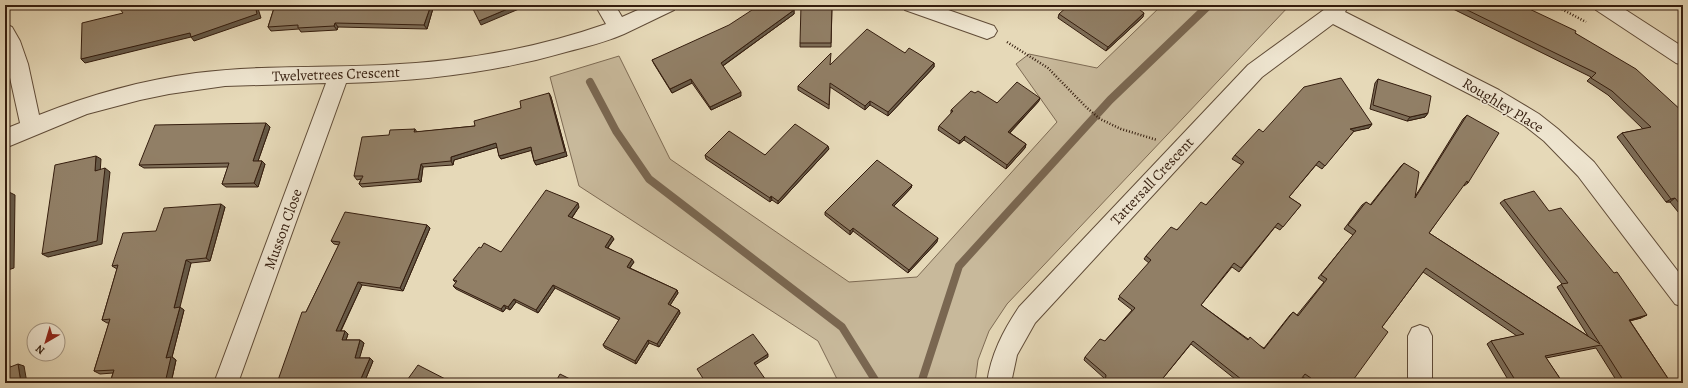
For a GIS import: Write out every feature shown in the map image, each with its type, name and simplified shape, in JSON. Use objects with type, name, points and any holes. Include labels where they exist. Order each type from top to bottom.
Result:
[{"type":"street","points":[[604,5],[618,28]]},
{"type":"street","name":"Twelvetrees Crescent","points":[[5,139],[31,126],[133,93],[196,81],[226,78],[339,75],[438,70],[511,58],[583,40],[618,28],[667,5]]},
{"type":"street","points":[[912,5],[987,31]]},
{"type":"street","points":[[1603,5],[1683,57]]},
{"type":"street","name":"Tattersall Crescent","points":[[999,383],[1001,365],[1007,347],[1027,316],[1255,71],[1336,9]]},
{"type":"street","name":"Roughley Place","points":[[1336,9],[1492,96],[1532,120],[1551,135],[1586,169],[1683,296]]},
{"type":"street","points":[[5,32],[10,39],[15,56],[31,126]]},
{"type":"street","name":"Musson Close","points":[[226,383],[339,75]]},
{"type":"street","points":[[1420,336],[1420,383]]},
{"type":"path","points":[[987,31],[1048,68],[1082,104],[1100,119],[1120,130],[1138,134],[1157,141],[1178,154]]},
{"type":"shaded area","points":[[1162,5],[1290,5],[1007,304],[989,331],[978,360],[975,383],[839,383],[818,341],[579,186],[550,77],[619,56],[670,159],[849,282],[917,277],[1057,122],[1016,64],[1029,54],[1097,68]]},
{"type":"building","points":[[117,5],[255,5],[257,14],[191,37],[190,33],[81,59],[82,23],[123,13]]},
{"type":"building","points":[[275,5],[431,5],[424,25],[335,23],[334,26],[298,28],[298,25],[268,27]]},
{"type":"building","points":[[471,5],[517,5],[479,21]]},
{"type":"building","points":[[801,5],[832,5],[831,43],[800,43]]},
{"type":"building","points":[[1069,5],[1138,5],[1136,7],[1144,13],[1108,47],[1059,14]]},
{"type":"building","points":[[1457,5],[1521,5],[1576,31],[1575,33],[1636,69],[1683,112],[1683,208],[1675,198],[1671,199],[1622,133],[1651,127],[1612,91],[1591,78],[1596,73]]},
{"type":"building","points":[[752,10],[794,10],[721,63],[741,92],[710,107],[691,79],[670,89],[652,60],[729,25]]},
{"type":"building","points":[[867,29],[905,53],[909,48],[934,63],[888,112],[870,101],[865,106],[830,83],[829,105],[798,86],[831,53],[830,65]]},
{"type":"building","points":[[1341,78],[1372,124],[1350,129],[1354,131],[1325,166],[1319,161],[1289,197],[1301,205],[1283,227],[1278,223],[1241,268],[1234,263],[1201,305],[1248,340],[1250,337],[1264,349],[1293,312],[1298,316],[1327,279],[1321,275],[1356,231],[1348,225],[1366,202],[1371,205],[1404,163],[1419,172],[1415,198],[1467,115],[1499,133],[1468,183],[1467,181],[1429,233],[1600,344],[1561,284],[1568,283],[1504,200],[1534,191],[1549,211],[1561,208],[1614,273],[1617,272],[1647,315],[1629,320],[1671,383],[1625,383],[1601,345],[1545,356],[1563,383],[1517,383],[1491,341],[1524,334],[1426,268],[1382,327],[1388,332],[1351,383],[1318,383],[1305,374],[1298,383],[1246,383],[1193,341],[1159,383],[1105,383],[1106,375],[1085,357],[1100,339],[1105,341],[1135,308],[1119,296],[1151,260],[1146,256],[1171,227],[1177,230],[1201,202],[1206,205],[1244,162],[1235,155],[1259,129],[1263,132],[1304,87]]},
{"type":"building","points":[[1378,79],[1431,96],[1428,113],[1410,117],[1373,105]]},
{"type":"building","points":[[1017,82],[1040,98],[1008,132],[1026,144],[1007,165],[965,136],[960,141],[939,126],[953,111],[951,110],[971,91],[975,93],[978,91],[997,103]]},
{"type":"building","points":[[549,93],[565,152],[534,161],[531,147],[499,156],[496,143],[451,157],[451,161],[421,164],[418,179],[359,184],[363,176],[354,176],[362,137],[389,135],[390,130],[415,129],[414,132],[475,126],[474,121],[521,108],[520,101]]},
{"type":"building","points":[[266,123],[253,161],[262,161],[254,183],[222,184],[229,163],[139,165],[155,125]]},
{"type":"building","points":[[795,124],[828,146],[778,201],[771,196],[770,198],[705,155],[729,131],[765,155]]},
{"type":"building","points":[[96,156],[95,171],[105,168],[97,241],[42,254],[55,165]]},
{"type":"building","points":[[877,160],[912,185],[892,205],[938,238],[909,270],[853,228],[850,231],[825,212]]},
{"type":"building","points":[[546,190],[578,203],[568,216],[612,236],[605,247],[632,259],[627,267],[677,290],[668,304],[679,310],[657,344],[648,340],[635,361],[603,345],[620,318],[553,285],[536,310],[514,299],[508,307],[504,305],[501,309],[453,286],[457,281],[453,280],[479,247],[481,248],[484,243],[501,252]]},
{"type":"building","points":[[9,192],[8,265],[5,266],[5,193]]},
{"type":"building","points":[[221,204],[206,258],[186,260],[174,308],[180,307],[166,358],[171,357],[165,383],[110,383],[114,370],[94,371],[110,319],[102,320],[118,265],[112,266],[123,233],[156,231],[164,208]]},
{"type":"building","points":[[345,212],[427,225],[400,288],[358,282],[336,331],[345,331],[342,340],[360,340],[355,358],[370,358],[359,383],[277,383],[302,312],[306,312],[340,242],[331,241]]},
{"type":"building","points":[[753,334],[768,354],[754,363],[768,383],[706,383],[697,369]]},
{"type":"building","points":[[18,364],[21,383],[5,383],[5,369]]},
{"type":"building","points":[[418,365],[453,383],[405,383]]},
{"type":"building","points":[[560,374],[578,383],[555,383]]},
{"type":"waterway","points":[[921,383],[959,266],[1110,100],[1209,5]]},
{"type":"waterway","points":[[590,82],[616,131],[649,179],[842,327],[877,383]]}]
